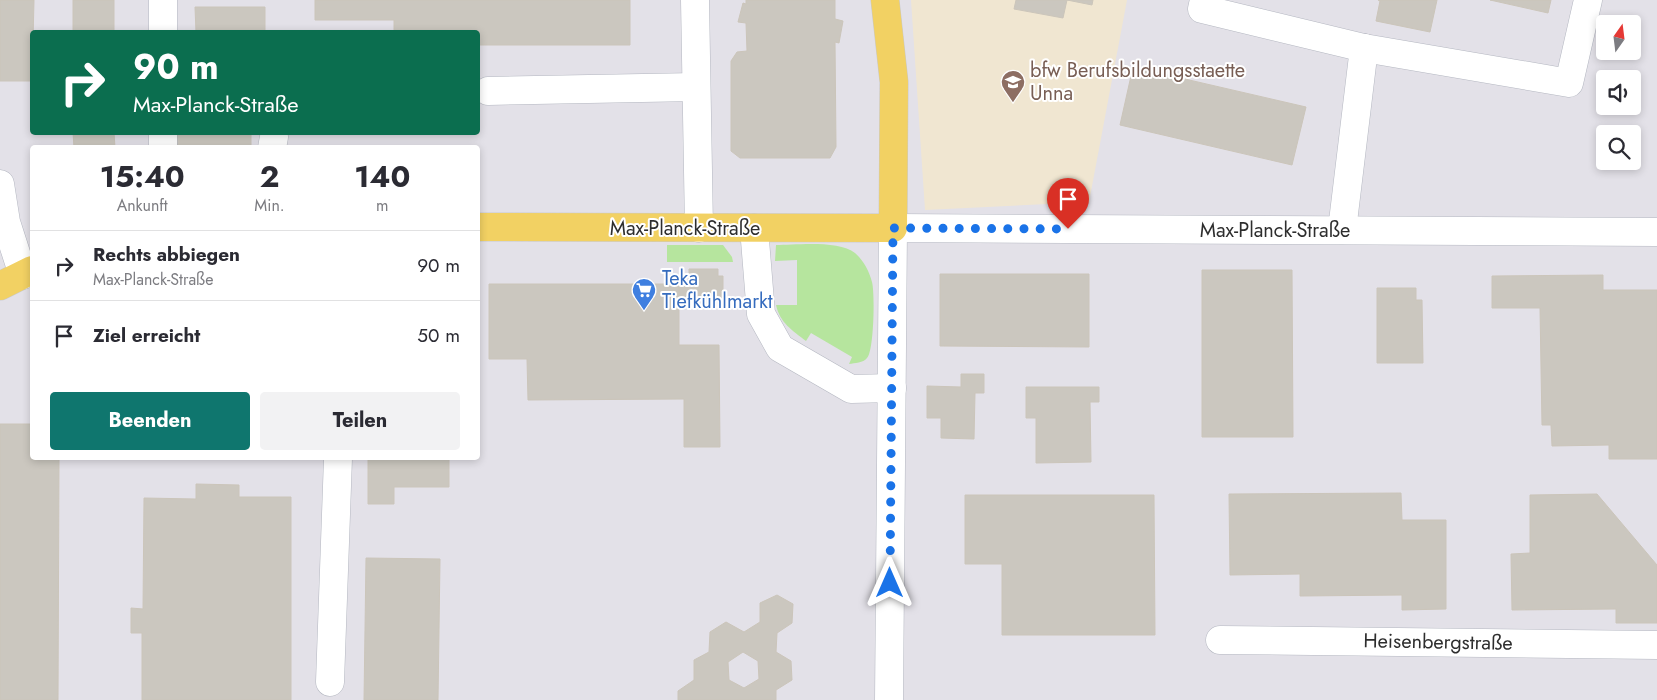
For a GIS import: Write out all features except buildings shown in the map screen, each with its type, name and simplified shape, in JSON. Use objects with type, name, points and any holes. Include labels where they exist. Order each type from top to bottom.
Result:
[{"type":"main road","points":[[884,0],[894,82],[893,228]]},
{"type":"main road","name":"Max-Planck-Straße","points":[[480,228],[893,228]]},
{"type":"street","points":[[163,0],[163,30]]},
{"type":"street","points":[[694,0],[699,228]]},
{"type":"street","points":[[1204,0],[1202,9],[1364,48],[1569,83],[1588,0]]},
{"type":"street","points":[[1342,230],[1364,48]]},
{"type":"street","points":[[488,91],[696,87]]},
{"type":"street","points":[[0,184],[6,222],[19,277]]},
{"type":"street","points":[[754,228],[761,314],[780,348],[851,389],[892,388]]},
{"type":"street","points":[[890,700],[893,228]]},
{"type":"street","name":"Max-Planck-Straße","points":[[893,228],[1657,232]]},
{"type":"street","points":[[330,682],[338,460]]},
{"type":"street","name":"Heisenbergstraße","points":[[1220,640],[1657,645]]},
{"type":"shaded area","points":[[0,0],[1657,0],[1657,700],[0,700]]},
{"type":"shaded area","name":"bfw Berufsbildungsstaette Unna","points":[[911,0],[1127,0],[1089,202],[925,210]]},
{"type":"green space","points":[[817,244],[839,246],[855,253],[861,259],[871,278],[873,288],[871,345],[865,360],[849,364],[852,357],[811,333],[806,341],[791,330],[780,317],[776,305],[797,305],[797,260],[775,261],[776,245]]},
{"type":"green space","points":[[667,245],[723,245],[732,257],[733,262],[667,262]]},
{"type":"place","name":"bfw Berufsbildungsstaette Unna","points":[[1013,103]]},
{"type":"place","name":"Teka Tiefkühlmarkt","points":[[644,311]]},
{"type":"route","points":[[890,583],[893,228],[1068,229]]}]
